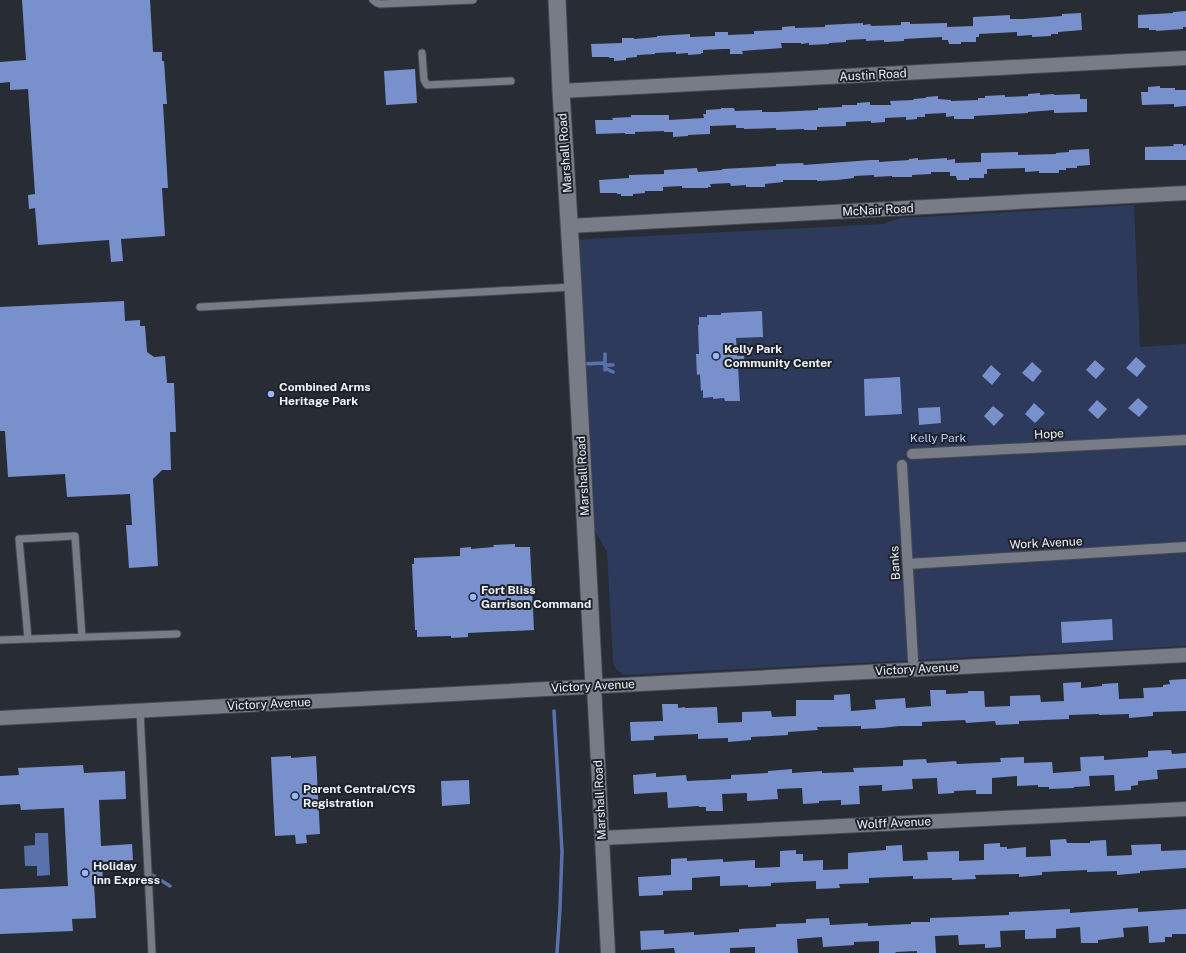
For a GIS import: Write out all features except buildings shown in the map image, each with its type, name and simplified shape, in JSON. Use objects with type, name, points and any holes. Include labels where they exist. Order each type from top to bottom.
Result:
[{"type":"street","name":"Marshall Road","points":[[557,0],[608,953]]},
{"type":"street","name":"Austin Road","points":[[561,92],[1186,58]]},
{"type":"street","name":"McNair Road","points":[[569,226],[1186,193]]},
{"type":"street","name":"Hope","points":[[912,454],[1186,440]]},
{"type":"street","name":"Banks","points":[[902,465],[913,660]]},
{"type":"street","name":"Work Avenue","points":[[908,564],[1186,547]]},
{"type":"street","name":"Victory Avenue","points":[[0,718],[1186,655]]},
{"type":"street","name":"Wolff Avenue","points":[[602,838],[1186,808]]},
{"type":"lane","points":[[373,0],[380,4],[473,0]]},
{"type":"lane","points":[[422,53],[424,80],[427,85],[511,81]]},
{"type":"lane","points":[[200,307],[573,287]]},
{"type":"lane","points":[[28,639],[19,539],[75,536],[82,638]]},
{"type":"lane","points":[[0,640],[176,634]]},
{"type":"lane","points":[[140,711],[152,953]]},
{"type":"green space","name":"Kelly Park","points":[[1134,205],[1140,347],[1186,344],[1186,646],[624,675],[616,669],[613,660],[607,552],[585,513],[570,240],[883,224],[900,218]]},
{"type":"shaded area","points":[[35,833],[48,833],[50,875],[37,876],[37,866],[25,866],[24,846],[35,845]]},
{"type":"waterway","points":[[605,354],[605,370]]},
{"type":"waterway","points":[[582,364],[605,363]]},
{"type":"waterway","points":[[605,365],[613,365]]},
{"type":"waterway","points":[[605,368],[613,372]]},
{"type":"waterway","points":[[554,711],[562,851],[557,953]]},
{"type":"waterway","points":[[149,873],[170,886]]},
{"type":"place","name":"Kelly Park Community Center","points":[[716,356]]},
{"type":"place","name":"Combined Arms Heritage Park","points":[[271,394]]},
{"type":"place","name":"Fort Bliss Garrison Command","points":[[473,597]]},
{"type":"place","name":"Parent Central/CYS Registration","points":[[295,796]]},
{"type":"place","name":"Holiday Inn Express","points":[[85,873]]}]
